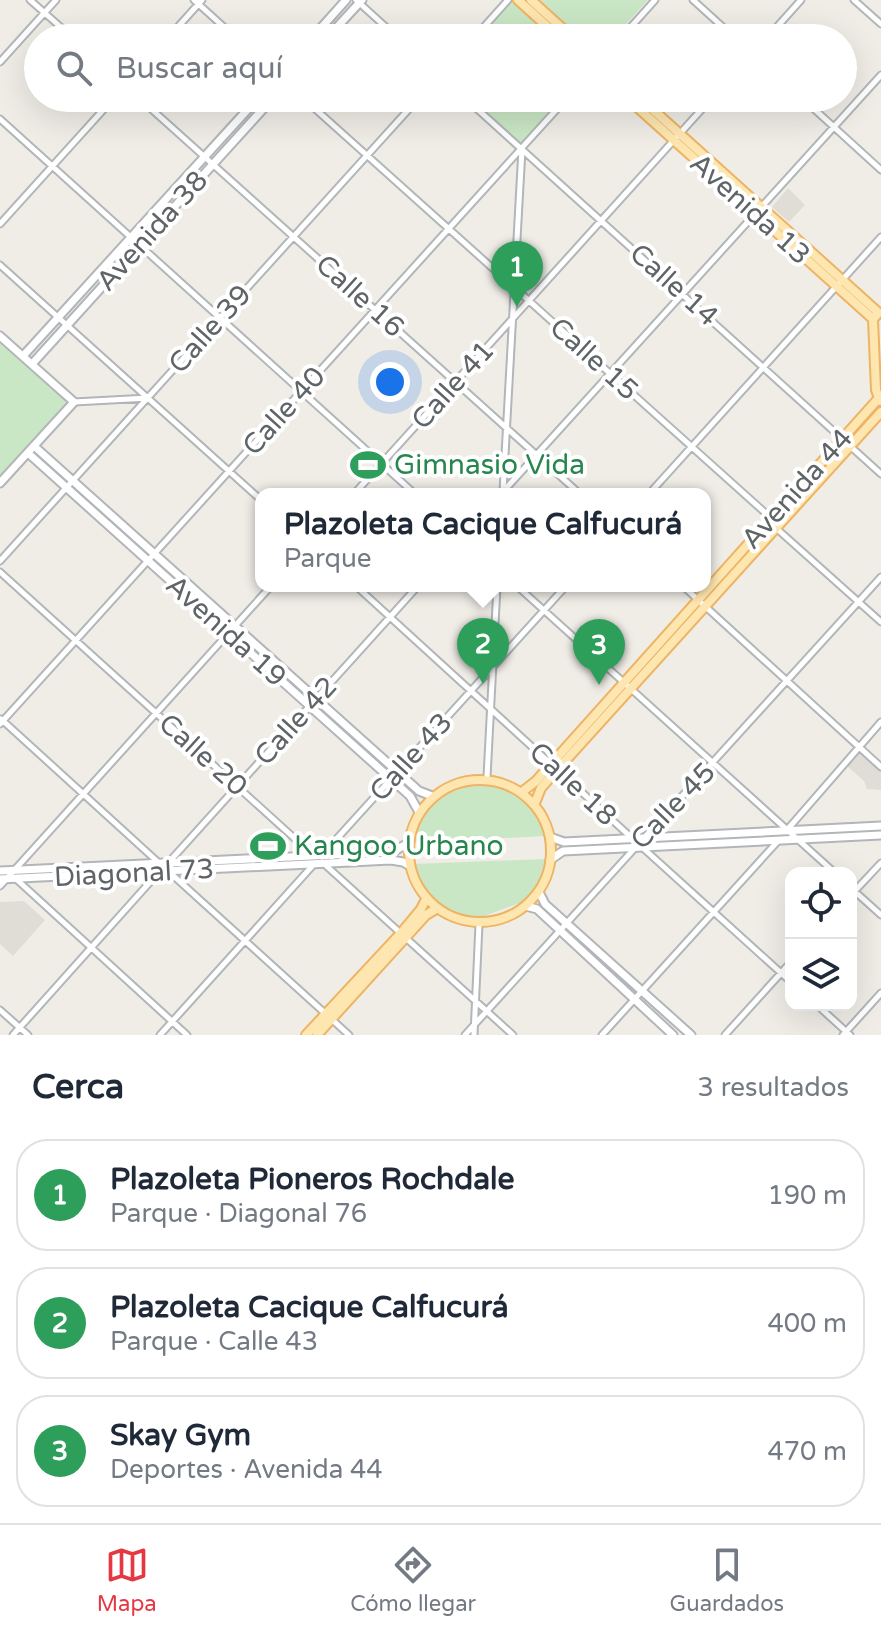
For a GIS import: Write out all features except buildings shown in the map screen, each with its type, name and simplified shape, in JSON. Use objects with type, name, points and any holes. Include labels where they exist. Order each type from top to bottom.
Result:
[{"type":"main road","points":[[325,24],[346,0]]},
{"type":"main road","points":[[518,0],[545,24]]},
{"type":"main road","points":[[531,0],[558,24]]},
{"type":"main road","points":[[339,24],[359,1]]},
{"type":"main road","name":"Avenida 38","points":[[23,356],[245,112]]},
{"type":"main road","name":"Avenida 38","points":[[32,364],[260,112]]},
{"type":"main road","name":"Avenida 13","points":[[645,112],[878,315]]},
{"type":"main road","name":"Avenida 13","points":[[653,112],[677,137]]},
{"type":"main road","points":[[878,315],[880,400]]},
{"type":"main road","points":[[0,336],[74,402],[0,483]]},
{"type":"main road","name":"Avenida 44","points":[[711,584],[880,400]]},
{"type":"main road","name":"Avenida 44","points":[[522,792],[554,767],[630,688],[881,412]]},
{"type":"main road","name":"Avenida 19","points":[[34,446],[419,791],[432,796]]},
{"type":"main road","name":"Avenida 19","points":[[28,453],[414,800],[419,812]]},
{"type":"main road","name":"Avenida 44","points":[[535,803],[554,767],[623,681],[703,592]]},
{"type":"main road","points":[[487,777],[522,792],[535,803],[550,837],[550,860],[539,892],[526,906],[479,924],[436,909],[426,899],[410,866],[408,843],[419,812],[432,796],[487,777]]},
{"type":"main road","points":[[550,860],[563,851],[637,843],[881,826]]},
{"type":"main road","points":[[550,837],[564,842],[637,843],[778,841],[881,835]]},
{"type":"main road","name":"Diagonal 73","points":[[318,860],[393,852],[408,843]]},
{"type":"main road","name":"Diagonal 73","points":[[7,876],[318,860],[391,860],[410,866]]},
{"type":"main road","points":[[539,892],[545,904],[691,1035]]},
{"type":"main road","points":[[403,935],[426,899]]},
{"type":"main road","points":[[526,906],[537,909],[673,1035]]},
{"type":"main road","points":[[306,1035],[328,1016],[403,935],[436,909]]},
{"type":"main road","points":[[317,1035],[328,1016]]},
{"type":"street","points":[[30,0],[57,24]]},
{"type":"street","points":[[34,24],[56,0]]},
{"type":"street","points":[[487,24],[508,0]]},
{"type":"street","points":[[634,24],[655,0]]},
{"type":"street","points":[[693,0],[720,24]]},
{"type":"street","points":[[780,24],[801,0]]},
{"type":"street","points":[[854,0],[881,24]]},
{"type":"street","points":[[179,24],[198,1],[222,24]]},
{"type":"street","points":[[359,1],[383,24]]},
{"type":"street","points":[[0,62],[24,35]]},
{"type":"street","points":[[857,102],[881,75]]},
{"type":"street","points":[[0,224],[101,112]]},
{"type":"street","name":"Calle 16","points":[[155,112],[573,488]]},
{"type":"street","name":"Calle 15","points":[[318,112],[771,518],[776,528],[881,622]]},
{"type":"street","name":"Calle 39","points":[[0,561],[406,112]]},
{"type":"street","name":"Calle 14","points":[[481,112],[881,474]]},
{"type":"street","name":"Calle 40","points":[[1,721],[554,112]]},
{"type":"street","name":"Calle 41","points":[[359,488],[699,112]]},
{"type":"street","points":[[817,112],[881,170]]},
{"type":"street","points":[[507,488],[848,112]]},
{"type":"street","points":[[0,119],[408,488]]},
{"type":"street","points":[[502,488],[522,148]]},
{"type":"street","points":[[654,488],[881,237]]},
{"type":"street","points":[[0,265],[255,495]]},
{"type":"street","points":[[74,402],[148,398]]},
{"type":"street","name":"Calle 20","points":[[0,572],[513,1035]]},
{"type":"street","name":"Calle 45","points":[[465,1035],[881,577]]},
{"type":"street","points":[[7,876],[266,592]]},
{"type":"street","name":"Calle 18","points":[[363,592],[785,977]]},
{"type":"street","name":"Calle 42","points":[[13,1035],[413,592]]},
{"type":"street","points":[[487,777],[497,592]]},
{"type":"street","points":[[524,592],[828,867]]},
{"type":"street","name":"Calle 43","points":[[160,1035],[560,592]]},
{"type":"street","points":[[689,592],[881,767]]},
{"type":"street","points":[[1,721],[349,1035]]},
{"type":"street","points":[[602,1035],[881,722]]},
{"type":"street","points":[[857,886],[881,863]]},
{"type":"street","points":[[0,864],[7,876],[187,1035]]},
{"type":"street","points":[[857,895],[881,915]]},
{"type":"street","points":[[474,1035],[479,924]]},
{"type":"street","points":[[725,1035],[785,969]]},
{"type":"street","points":[[823,1011],[846,1034],[881,993]]},
{"type":"street","points":[[0,1010],[28,1035]]},
{"type":"shaded area","points":[[788,188],[805,205],[789,222],[772,207]]},
{"type":"shaded area","points":[[861,749],[881,768],[881,790],[867,789],[864,781],[847,766]]},
{"type":"shaded area","points":[[24,901],[45,920],[13,956],[0,944],[0,902]]},
{"type":"green space","points":[[514,0],[541,24],[490,24]]},
{"type":"green space","points":[[539,0],[648,0],[626,24],[565,24]]},
{"type":"green space","points":[[484,112],[549,112],[520,145]]},
{"type":"green space","points":[[0,341],[65,399],[66,405],[0,479]]},
{"type":"green space","points":[[482,781],[507,787],[525,797],[534,809],[545,836],[411,843],[425,805],[433,799]]},
{"type":"green space","points":[[546,859],[534,894],[528,900],[476,919],[439,906],[428,896],[412,864]]},
{"type":"place","name":"Plazoleta Pioneros Rochdale","points":[[517,307]]},
{"type":"place","name":"Gimnasio Vida","points":[[368,465]]},
{"type":"place","name":"Plazoleta Cacique Calfucurá","points":[[483,684]]},
{"type":"place","name":"Skay Gym","points":[[599,685]]},
{"type":"place","name":"Kangoo Urbano","points":[[268,846]]}]
